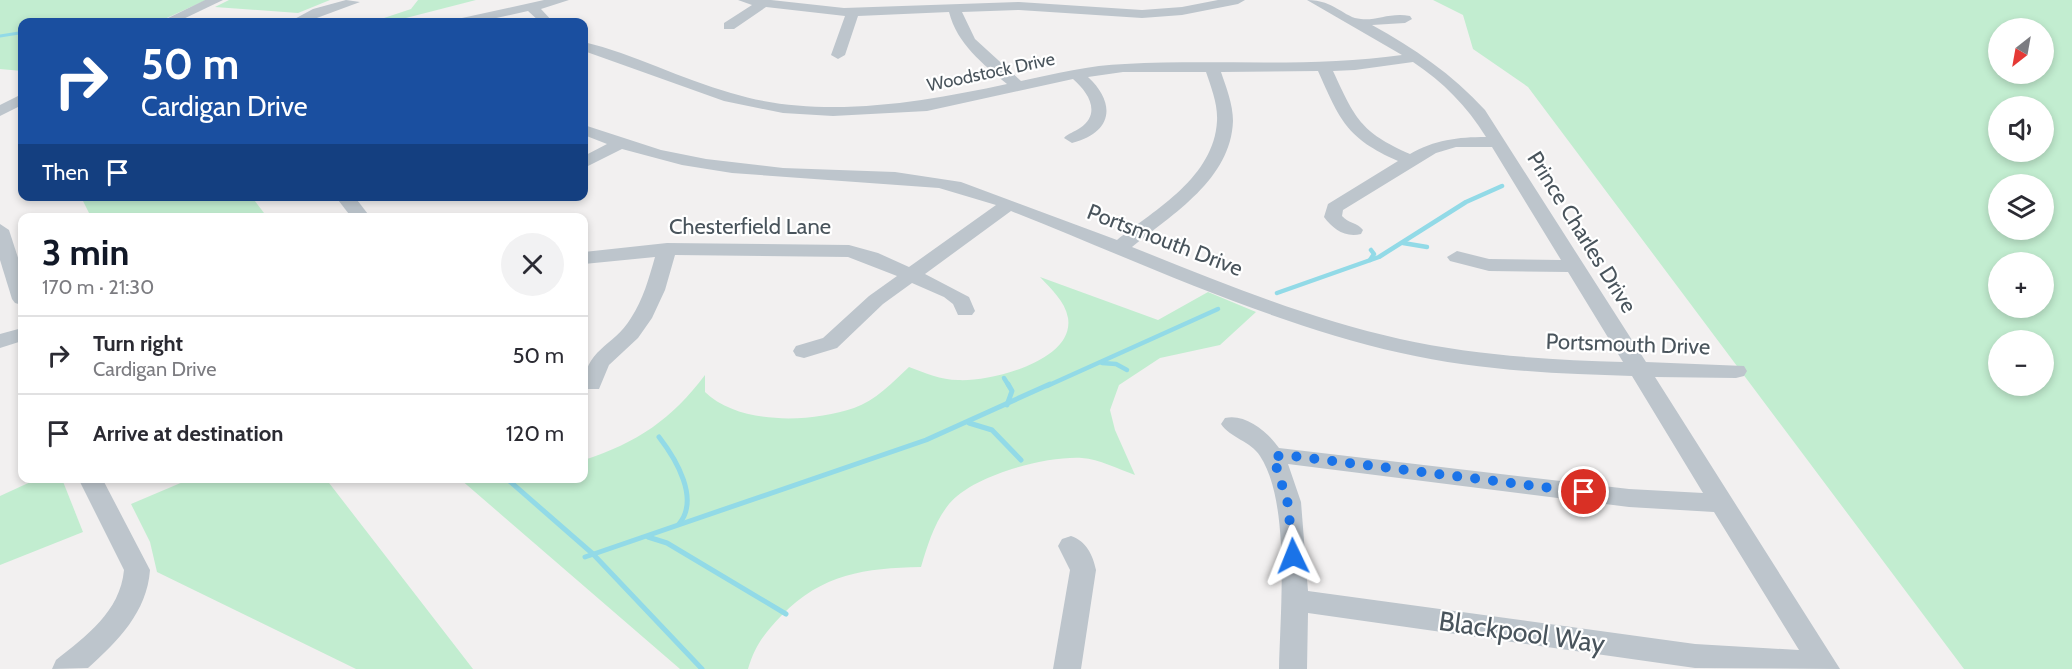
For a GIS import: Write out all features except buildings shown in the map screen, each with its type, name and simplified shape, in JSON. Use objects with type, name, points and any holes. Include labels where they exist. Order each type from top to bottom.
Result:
[{"type":"street","points":[[176,18],[216,0]]},
{"type":"street","points":[[480,18],[562,0]]},
{"type":"street","points":[[745,0],[853,12],[1019,6],[1150,14],[1182,11],[1238,0]]},
{"type":"street","name":"Prince Charles Drive","points":[[1314,0],[1416,57],[1463,95],[1498,142],[1825,666]]},
{"type":"street","points":[[305,18],[353,2]]},
{"type":"street","points":[[729,26],[764,3]]},
{"type":"street","points":[[531,7],[543,18]]},
{"type":"street","points":[[954,8],[956,22],[963,35],[1018,86]]},
{"type":"street","points":[[838,55],[853,12]]},
{"type":"street","points":[[1359,24],[1382,19],[1405,19]]},
{"type":"street","name":"Woodstock Drive","points":[[588,47],[714,94],[783,108],[833,111],[887,110],[946,103],[1076,74],[1151,66],[1367,66],[1416,57]]},
{"type":"street","points":[[1119,248],[1192,186],[1209,168],[1219,152],[1224,136],[1224,113],[1212,66]]},
{"type":"street","points":[[1324,67],[1349,122],[1357,132],[1378,146],[1410,160]]},
{"type":"street","points":[[1072,138],[1089,130],[1098,117],[1100,109],[1096,95],[1076,74]]},
{"type":"street","points":[[0,99],[18,100]]},
{"type":"street","points":[[0,111],[18,102]]},
{"type":"street","name":"Portsmouth Drive","points":[[588,132],[659,156],[713,167],[786,174],[919,179],[961,188],[1303,318],[1399,345],[1505,362],[1736,371]]},
{"type":"street","points":[[1354,230],[1336,222],[1332,212],[1334,208],[1410,160],[1446,144],[1498,142]]},
{"type":"street","points":[[588,161],[619,144]]},
{"type":"street","points":[[348,201],[358,213]]},
{"type":"street","points":[[804,351],[830,343],[876,300],[1008,205]]},
{"type":"street","points":[[1,235],[18,287]]},
{"type":"street","points":[[591,384],[594,369],[629,336],[646,311],[667,249]]},
{"type":"street","name":"Chesterfield Lane","points":[[588,258],[667,249],[841,250],[864,255],[957,297],[965,311]]},
{"type":"street","points":[[1457,257],[1479,264],[1575,266]]},
{"type":"street","points":[[0,341],[18,335]]},
{"type":"street","points":[[1233,424],[1252,434],[1273,456],[1282,478],[1291,519],[1293,669]]},
{"type":"street","points":[[1273,456],[1304,457],[1629,498],[1723,503]]},
{"type":"street","points":[[72,668],[124,612],[138,587],[137,570],[93,483]]},
{"type":"street","points":[[1067,669],[1083,570],[1081,560],[1071,546]]},
{"type":"street","name":"Blackpool Way","points":[[1293,600],[1695,656],[1825,666]]},
{"type":"green space","points":[[0,0],[206,0],[167,18],[18,18],[18,71],[0,69]]},
{"type":"green space","points":[[229,0],[330,0],[298,13],[215,7]]},
{"type":"green space","points":[[418,0],[476,0],[406,18],[384,18],[411,9]]},
{"type":"green space","points":[[1433,0],[2072,0],[2072,669],[1964,669],[1528,87],[1473,49],[1463,15]]},
{"type":"green space","points":[[83,201],[255,201],[264,213],[89,213]]},
{"type":"green space","points":[[1040,277],[1158,320],[1208,292],[1256,312],[1220,345],[1160,358],[1119,385],[1110,410],[1115,430],[1135,475],[1095,460],[1067,458],[1011,469],[975,484],[960,494],[944,511],[932,534],[921,567],[863,572],[829,582],[813,590],[797,601],[770,628],[757,646],[748,669],[680,669],[465,483],[588,483],[588,459],[621,446],[652,428],[680,404],[705,375],[705,392],[719,403],[755,416],[796,418],[836,413],[862,405],[909,367],[952,380],[972,380],[1008,373],[1044,357],[1058,346],[1067,333],[1068,318],[1057,296]]},
{"type":"green space","points":[[28,483],[64,483],[83,532],[0,565],[0,496]]},
{"type":"green space","points":[[181,483],[329,483],[473,669],[356,669],[157,572],[150,542],[131,504]]},
{"type":"waterway","points":[[0,36],[18,33]]},
{"type":"waterway","points":[[1277,293],[1379,257],[1466,202],[1502,186]]},
{"type":"waterway","points":[[1403,243],[1427,247]]},
{"type":"waterway","points":[[1370,260],[1374,254],[1371,250]]},
{"type":"waterway","points":[[1047,386],[1218,309]]},
{"type":"waterway","points":[[1102,363],[1116,364],[1127,370]]},
{"type":"waterway","points":[[1004,378],[1009,386]]},
{"type":"waterway","points":[[1008,384],[1012,391],[1008,403]]},
{"type":"waterway","points":[[1008,403],[1050,384]]},
{"type":"waterway","points":[[593,554],[926,440],[1008,403]]},
{"type":"waterway","points":[[969,423],[992,430],[1021,460]]},
{"type":"waterway","points":[[659,437],[672,456],[686,491],[685,514],[679,524]]},
{"type":"waterway","points":[[512,483],[593,554]]},
{"type":"waterway","points":[[648,537],[667,543],[786,614]]},
{"type":"waterway","points":[[585,557],[593,554]]},
{"type":"waterway","points":[[593,554],[702,669]]},
{"type":"route","points":[[1293,556],[1293,534],[1288,504],[1282,478],[1273,456],[1292,456],[1584,492]]}]
